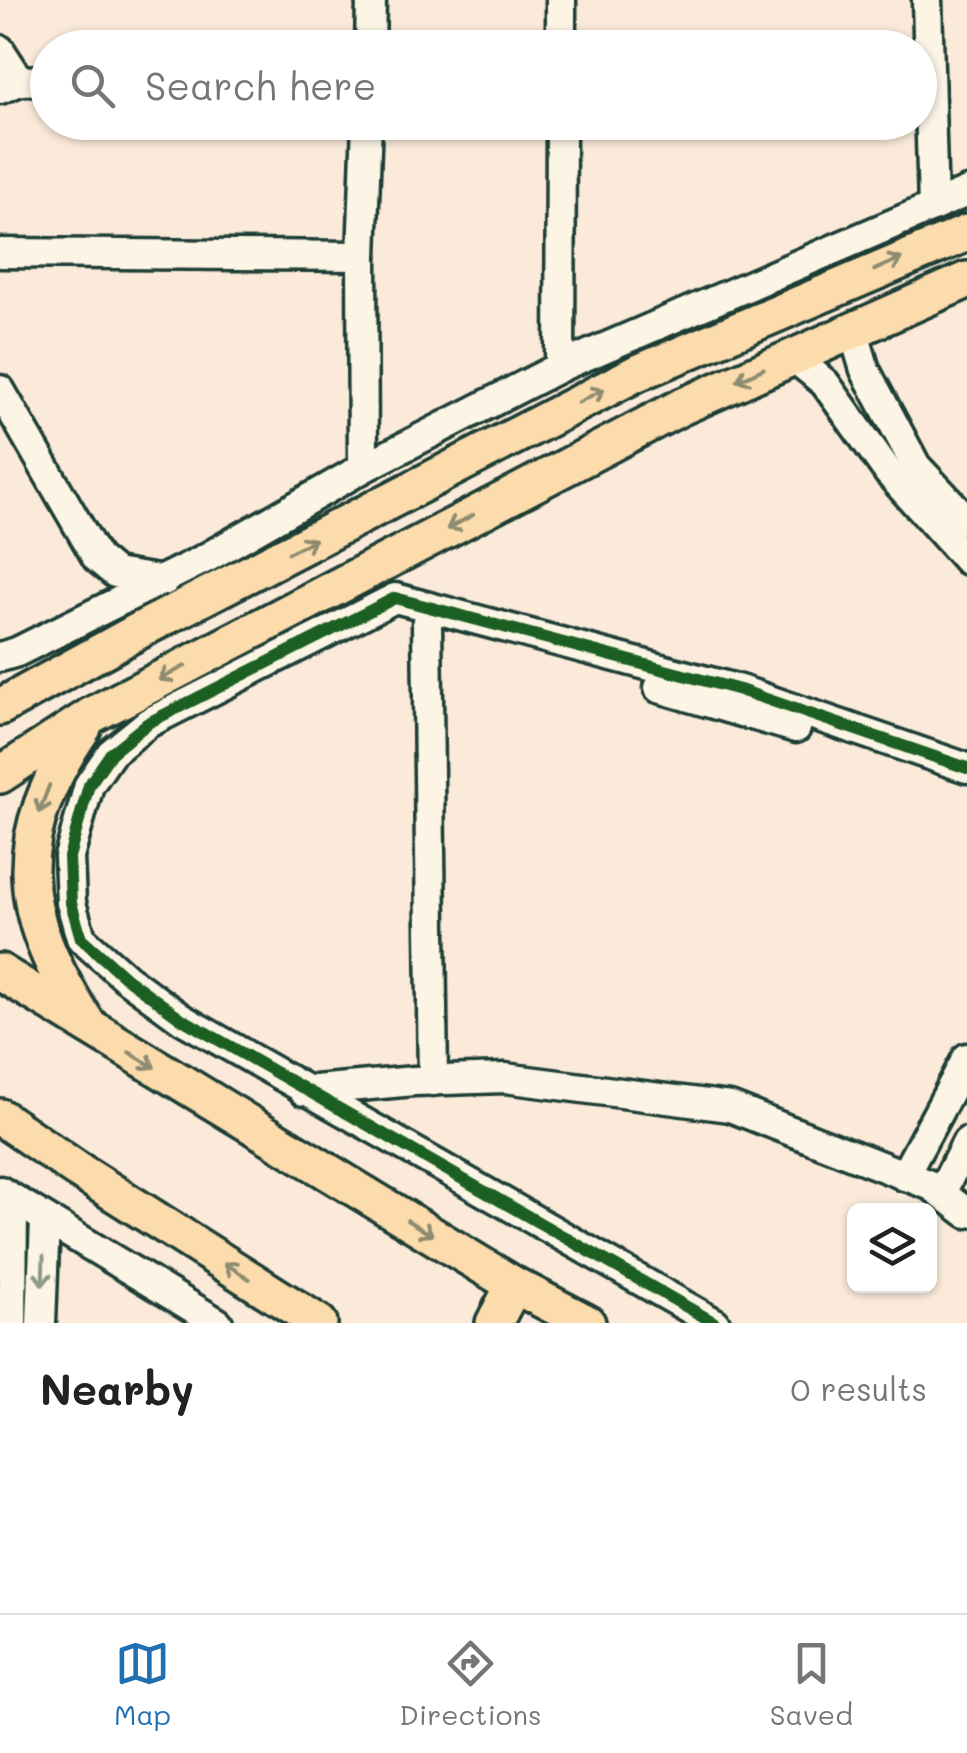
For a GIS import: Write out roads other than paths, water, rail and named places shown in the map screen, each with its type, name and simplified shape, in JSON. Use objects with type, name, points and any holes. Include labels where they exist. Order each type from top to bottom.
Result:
[{"type":"main road","points":[[0,707],[635,374],[967,233]]},
{"type":"main road","points":[[0,774],[92,714],[682,406],[853,330],[961,288]]},
{"type":"main road","points":[[90,1029],[59,980],[43,943],[32,909],[29,870],[34,827],[56,769],[92,714]]},
{"type":"main road","points":[[0,972],[514,1285],[587,1323]]},
{"type":"main road","points":[[0,1117],[92,1180],[319,1323]]},
{"type":"main road","points":[[494,1323],[514,1285]]},
{"type":"street","points":[[370,30],[371,0]]},
{"type":"street","points":[[561,0],[561,30]]},
{"type":"street","points":[[926,30],[927,0]]},
{"type":"street","points":[[0,50],[22,83]]},
{"type":"street","points":[[364,468],[362,256],[367,140]]},
{"type":"street","points":[[560,367],[561,140]]},
{"type":"street","points":[[928,140],[933,206]]},
{"type":"street","points":[[0,656],[16,652],[206,558],[364,468],[560,367],[967,192]]},
{"type":"street","points":[[0,253],[362,256]]},
{"type":"street","points":[[853,330],[865,370],[916,466],[967,520]]},
{"type":"street","points":[[792,356],[825,382],[889,473],[967,560]]},
{"type":"street","points":[[0,390],[97,558],[116,574],[157,582],[245,576]]},
{"type":"street","points":[[716,1323],[182,1019],[126,978],[81,938],[71,903],[70,857],[89,786],[110,753],[148,723],[395,598],[740,690],[967,768]]},
{"type":"street","points":[[373,609],[555,657],[858,747],[967,788]]},
{"type":"street","points":[[427,623],[434,1080]]},
{"type":"street","points":[[904,1176],[967,1058]]},
{"type":"street","points":[[304,1090],[505,1078],[730,1107],[904,1176],[941,1193],[967,1213]]},
{"type":"street","points":[[941,1193],[967,1142]]},
{"type":"street","points":[[7,1195],[218,1323]]},
{"type":"street","points":[[7,1195],[12,1323]]},
{"type":"street","points":[[41,1323],[46,1220]]}]
